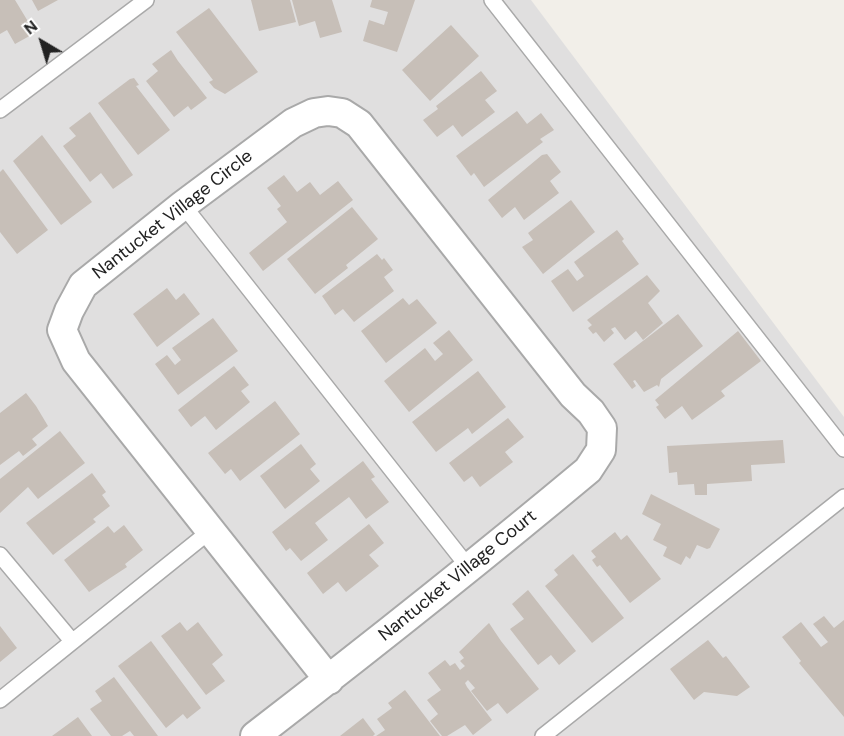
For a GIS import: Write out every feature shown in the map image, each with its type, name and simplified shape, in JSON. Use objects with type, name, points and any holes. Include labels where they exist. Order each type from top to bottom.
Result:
[{"type":"street","name":"Nantucket Village Circle","points":[[328,680],[76,361],[62,330],[69,310],[83,285],[183,205],[293,123],[314,113],[328,111],[342,113],[359,124],[573,396]]},
{"type":"street","name":"Nantucket Village Court","points":[[255,736],[469,568],[588,470],[601,450],[602,428],[591,412],[573,396]]},
{"type":"lane","points":[[0,110],[146,0]]},
{"type":"lane","points":[[492,0],[844,448]]},
{"type":"lane","points":[[183,205],[469,568]]},
{"type":"lane","points":[[543,736],[844,497]]},
{"type":"lane","points":[[0,700],[210,531]]},
{"type":"lane","points":[[0,555],[72,642]]},
{"type":"shaded area","points":[[0,0],[531,0],[844,417],[844,736],[0,736]]},
{"type":"building","points":[[0,0],[15,0],[35,33],[15,44],[7,30],[0,34]]},
{"type":"building","points":[[32,0],[58,0],[38,11]]},
{"type":"building","points":[[251,0],[290,0],[296,22],[259,31]]},
{"type":"building","points":[[292,0],[332,0],[342,32],[320,38],[315,21],[299,26]]},
{"type":"building","points":[[372,0],[415,0],[397,52],[363,41],[369,20],[384,25],[388,12],[370,7]]},
{"type":"building","points":[[209,8],[258,72],[225,94],[209,82],[213,80],[176,32]]},
{"type":"building","points":[[451,25],[479,56],[430,101],[402,70]]},
{"type":"building","points":[[171,50],[207,98],[191,110],[188,106],[174,117],[146,81],[158,71],[152,64]]},
{"type":"building","points":[[481,71],[497,91],[485,100],[495,112],[462,137],[453,125],[437,137],[423,120],[438,109],[436,106]]},
{"type":"building","points":[[134,78],[139,85],[136,86],[170,130],[138,155],[98,103]]},
{"type":"building","points":[[517,111],[527,124],[541,113],[554,130],[540,139],[543,142],[484,187],[474,173],[471,176],[456,156]]},
{"type":"building","points":[[90,112],[133,175],[113,189],[101,173],[90,182],[63,146],[76,136],[69,128]]},
{"type":"building","points":[[42,135],[92,202],[61,225],[13,161]]},
{"type":"building","points":[[547,154],[561,172],[550,181],[559,193],[524,220],[515,207],[502,218],[488,200],[542,155]]},
{"type":"building","points":[[3,169],[48,230],[17,254],[0,232],[0,172]]},
{"type":"building","points":[[284,175],[297,192],[310,182],[320,195],[338,181],[353,200],[263,271],[249,253],[287,222],[277,209],[281,206],[267,188]]},
{"type":"building","points":[[571,200],[595,232],[543,274],[522,247],[533,240],[528,233]]},
{"type":"building","points":[[352,207],[378,239],[346,265],[348,268],[315,294],[287,259]]},
{"type":"building","points":[[617,230],[639,264],[573,312],[551,281],[568,269],[577,281],[584,276],[574,262]]},
{"type":"building","points":[[377,254],[382,260],[384,258],[393,270],[384,277],[394,291],[354,322],[343,309],[335,315],[322,296]]},
{"type":"building","points":[[647,275],[660,291],[648,303],[663,323],[643,340],[636,331],[625,340],[615,327],[611,329],[614,333],[604,342],[596,332],[593,334],[588,328],[592,325],[587,320]]},
{"type":"building","points":[[167,288],[176,300],[184,293],[200,314],[157,347],[133,314]]},
{"type":"building","points":[[403,298],[409,305],[417,299],[437,323],[386,363],[361,331]]},
{"type":"building","points":[[678,314],[703,346],[661,379],[659,387],[657,385],[644,392],[635,380],[633,381],[636,386],[632,389],[613,364]]},
{"type":"building","points":[[213,318],[238,351],[178,395],[155,364],[167,355],[175,365],[181,360],[172,348]]},
{"type":"building","points":[[449,330],[473,360],[409,412],[384,381],[425,348],[435,361],[443,354],[433,343]]},
{"type":"building","points":[[738,331],[761,361],[721,391],[725,396],[692,420],[682,406],[665,419],[656,407],[659,405],[655,400]]},
{"type":"building","points":[[234,366],[249,385],[241,391],[250,402],[216,430],[205,416],[191,427],[178,410]]},
{"type":"building","points":[[478,371],[506,407],[472,434],[468,428],[436,452],[412,422]]},
{"type":"building","points":[[26,393],[48,426],[32,439],[37,445],[23,456],[19,451],[0,465],[0,413]]},
{"type":"building","points":[[275,401],[300,434],[240,481],[231,469],[225,474],[208,453]]},
{"type":"building","points":[[508,418],[524,437],[505,452],[513,462],[480,487],[472,476],[464,482],[449,463]]},
{"type":"building","points":[[60,431],[85,463],[38,499],[28,487],[0,513],[0,479]]},
{"type":"building","points":[[783,440],[785,463],[751,465],[752,481],[707,484],[707,495],[695,495],[694,484],[678,485],[677,472],[669,473],[667,446]]},
{"type":"building","points":[[301,444],[316,464],[310,469],[320,481],[285,509],[260,476]]},
{"type":"building","points":[[363,461],[375,477],[371,479],[389,502],[366,519],[349,497],[315,523],[328,540],[301,561],[290,548],[286,551],[272,532]]},
{"type":"building","points":[[92,473],[106,492],[102,495],[110,506],[93,519],[96,522],[53,555],[26,523]]},
{"type":"building","points":[[651,494],[720,529],[710,548],[697,545],[690,559],[686,556],[681,565],[663,556],[667,547],[653,540],[661,524],[642,514]]},
{"type":"building","points":[[369,524],[384,543],[369,555],[379,566],[346,592],[338,582],[323,594],[307,573]]},
{"type":"building","points":[[124,525],[143,550],[125,564],[127,567],[89,592],[64,560],[108,526],[114,533]]},
{"type":"building","points":[[615,532],[621,540],[627,535],[661,579],[630,603],[600,565],[597,567],[592,560],[596,557],[591,551]]},
{"type":"building","points":[[573,554],[624,618],[592,643],[545,586],[558,575],[554,570]]},
{"type":"building","points":[[528,590],[576,651],[559,665],[551,655],[538,665],[510,629],[524,619],[512,604]]},
{"type":"building","points":[[824,616],[834,628],[844,620],[844,717],[799,663],[801,661],[782,637],[801,622],[821,647],[828,642],[813,624]]},
{"type":"building","points":[[180,622],[187,631],[198,622],[223,655],[212,664],[225,681],[206,695],[161,636]]},
{"type":"building","points":[[489,623],[539,689],[507,714],[498,703],[487,711],[471,691],[475,688],[468,680],[465,683],[467,687],[492,720],[473,735],[465,725],[447,736],[442,736],[430,721],[438,714],[427,700],[441,690],[428,673],[445,660],[450,666],[455,663],[460,670],[465,666],[460,661],[464,658],[459,652]]},
{"type":"building","points":[[0,626],[17,648],[0,662]]},
{"type":"building","points":[[708,640],[723,658],[726,656],[750,687],[737,696],[704,692],[694,700],[670,669]]},
{"type":"building","points":[[151,641],[201,708],[187,719],[183,714],[166,728],[118,666]]},
{"type":"building","points":[[114,677],[158,736],[134,736],[130,731],[122,736],[111,736],[90,709],[102,701],[95,691]]},
{"type":"building","points":[[405,690],[440,736],[376,736],[385,730],[377,719],[392,708],[388,703]]},
{"type":"building","points":[[78,717],[92,736],[52,736]]},
{"type":"building","points":[[363,718],[375,734],[373,736],[340,736]]}]
